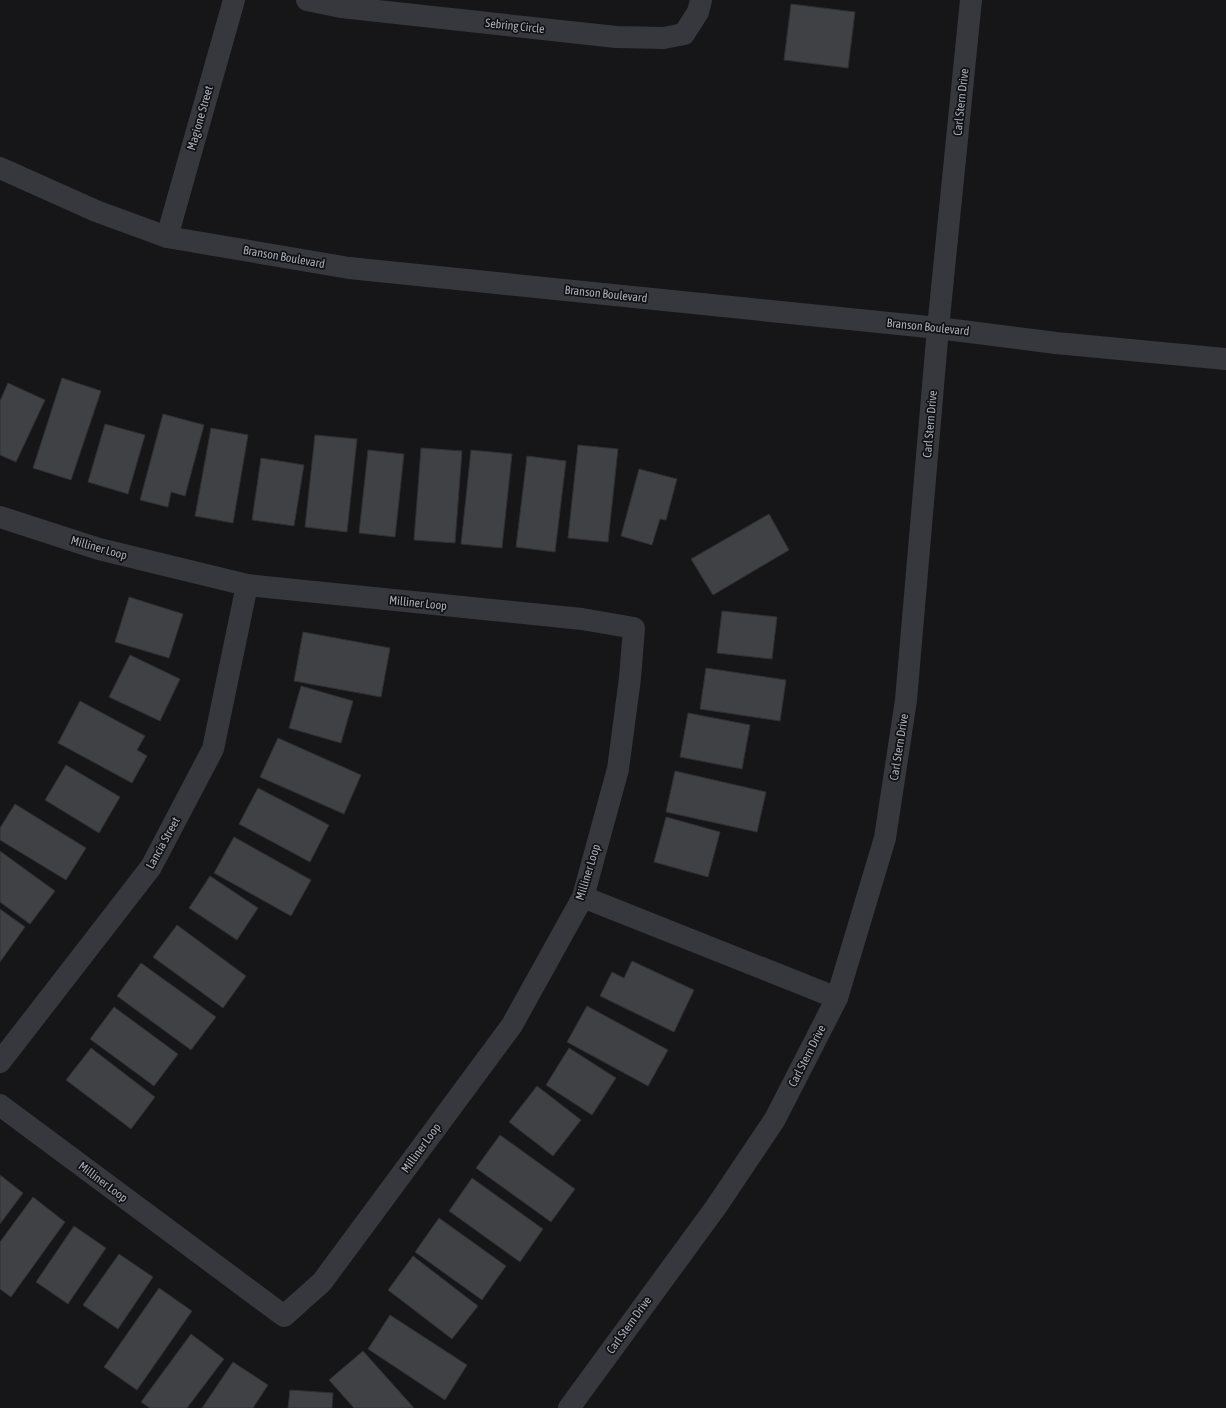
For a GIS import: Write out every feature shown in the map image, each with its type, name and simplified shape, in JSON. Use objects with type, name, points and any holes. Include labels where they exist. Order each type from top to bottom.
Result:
[{"type":"street","name":"Magione Street","points":[[167,237],[234,0]]},
{"type":"street","name":"Sebring Circle","points":[[307,0],[341,7],[616,37],[664,38],[684,34],[698,12],[701,0]]},
{"type":"street","name":"Carl Stern Drive","points":[[568,1408],[716,1207],[775,1118],[837,998],[885,838],[906,700],[938,328],[971,0]]},
{"type":"street","name":"Branson Boulevard","points":[[0,168],[96,211],[167,237],[349,268],[938,328],[1056,343],[1226,359]]},
{"type":"street","name":"Milliner Loop","points":[[0,517],[99,550],[247,586],[582,619],[634,628],[630,678],[618,769],[583,897],[512,1025],[322,1282],[284,1316],[0,1105]]},
{"type":"street","name":"Lancia Street","points":[[0,1062],[151,867],[213,749],[247,586]]},
{"type":"street","points":[[583,897],[837,998]]},
{"type":"building","points":[[791,4],[855,12],[848,68],[784,60]]},
{"type":"building","points":[[62,378],[101,391],[71,480],[33,468]]},
{"type":"building","points":[[8,383],[45,400],[16,462],[0,455],[0,401]]},
{"type":"building","points":[[163,414],[204,425],[185,496],[171,492],[168,507],[140,500]]},
{"type":"building","points":[[105,424],[145,435],[128,494],[88,482]]},
{"type":"building","points":[[211,428],[248,435],[233,523],[195,516]]},
{"type":"building","points":[[315,435],[357,439],[347,532],[305,527]]},
{"type":"building","points":[[578,445],[618,449],[608,542],[568,538]]},
{"type":"building","points":[[421,448],[462,451],[455,543],[414,540]]},
{"type":"building","points":[[368,450],[404,454],[395,537],[359,533]]},
{"type":"building","points":[[471,450],[512,454],[502,548],[461,544]]},
{"type":"building","points":[[527,456],[566,461],[555,552],[516,547]]},
{"type":"building","points":[[261,458],[304,465],[294,526],[252,520]]},
{"type":"building","points":[[639,469],[677,479],[666,520],[660,519],[652,545],[621,536]]},
{"type":"building","points":[[769,514],[789,550],[713,595],[691,559]]},
{"type":"building","points":[[129,597],[183,614],[169,658],[115,642]]},
{"type":"building","points":[[722,611],[777,617],[772,659],[717,653]]},
{"type":"building","points":[[303,632],[390,648],[381,697],[294,681]]},
{"type":"building","points":[[130,655],[180,679],[160,721],[109,697]]},
{"type":"building","points":[[706,668],[786,680],[780,721],[700,709]]},
{"type":"building","points":[[301,686],[353,701],[341,743],[289,728]]},
{"type":"building","points":[[80,701],[145,736],[137,750],[147,756],[132,783],[58,743]]},
{"type":"building","points":[[688,713],[750,725],[742,769],[680,757]]},
{"type":"building","points":[[278,738],[361,775],[344,814],[260,777]]},
{"type":"building","points":[[66,765],[120,797],[99,833],[45,800]]},
{"type":"building","points":[[675,771],[766,792],[757,832],[666,812]]},
{"type":"building","points":[[258,788],[329,825],[310,862],[239,824]]},
{"type":"building","points":[[15,804],[86,848],[66,880],[0,840],[0,828]]},
{"type":"building","points":[[666,817],[720,832],[708,877],[654,862]]},
{"type":"building","points":[[234,837],[311,880],[291,916],[214,873]]},
{"type":"building","points":[[0,851],[55,891],[30,924],[0,902]]},
{"type":"building","points":[[210,876],[258,908],[237,940],[189,908]]},
{"type":"building","points":[[0,909],[25,927],[0,962]]},
{"type":"building","points":[[177,925],[246,976],[223,1008],[153,957]]},
{"type":"building","points":[[632,961],[694,990],[674,1032],[600,996],[612,972],[624,978]]},
{"type":"building","points":[[141,963],[216,1017],[191,1050],[117,996]]},
{"type":"building","points":[[587,1006],[668,1050],[648,1086],[567,1042]]},
{"type":"building","points":[[114,1007],[178,1054],[154,1086],[90,1039]]},
{"type":"building","points":[[91,1048],[155,1097],[131,1129],[66,1080]]},
{"type":"building","points":[[569,1048],[616,1078],[592,1115],[546,1085]]},
{"type":"building","points":[[537,1086],[581,1120],[553,1156],[509,1122]]},
{"type":"building","points":[[500,1135],[575,1189],[551,1222],[476,1168]]},
{"type":"building","points":[[0,1175],[23,1193],[0,1224]]},
{"type":"building","points":[[472,1178],[543,1229],[520,1262],[449,1211]]},
{"type":"building","points":[[33,1197],[65,1222],[11,1297],[0,1289],[0,1242]]},
{"type":"building","points":[[439,1218],[506,1266],[482,1300],[415,1252]]},
{"type":"building","points":[[74,1226],[106,1248],[68,1304],[36,1282]]},
{"type":"building","points":[[119,1254],[153,1277],[118,1329],[83,1305]]},
{"type":"building","points":[[413,1256],[478,1306],[452,1339],[388,1290]]},
{"type":"building","points":[[159,1288],[192,1311],[137,1390],[104,1367]]},
{"type":"building","points":[[390,1315],[467,1365],[445,1400],[368,1349]]},
{"type":"building","points":[[191,1334],[224,1359],[187,1408],[150,1408],[141,1402]]},
{"type":"building","points":[[363,1351],[414,1408],[354,1408],[329,1380]]},
{"type":"building","points":[[233,1362],[268,1385],[253,1408],[202,1408]]},
{"type":"building","points":[[290,1390],[333,1393],[332,1408],[288,1408]]}]
